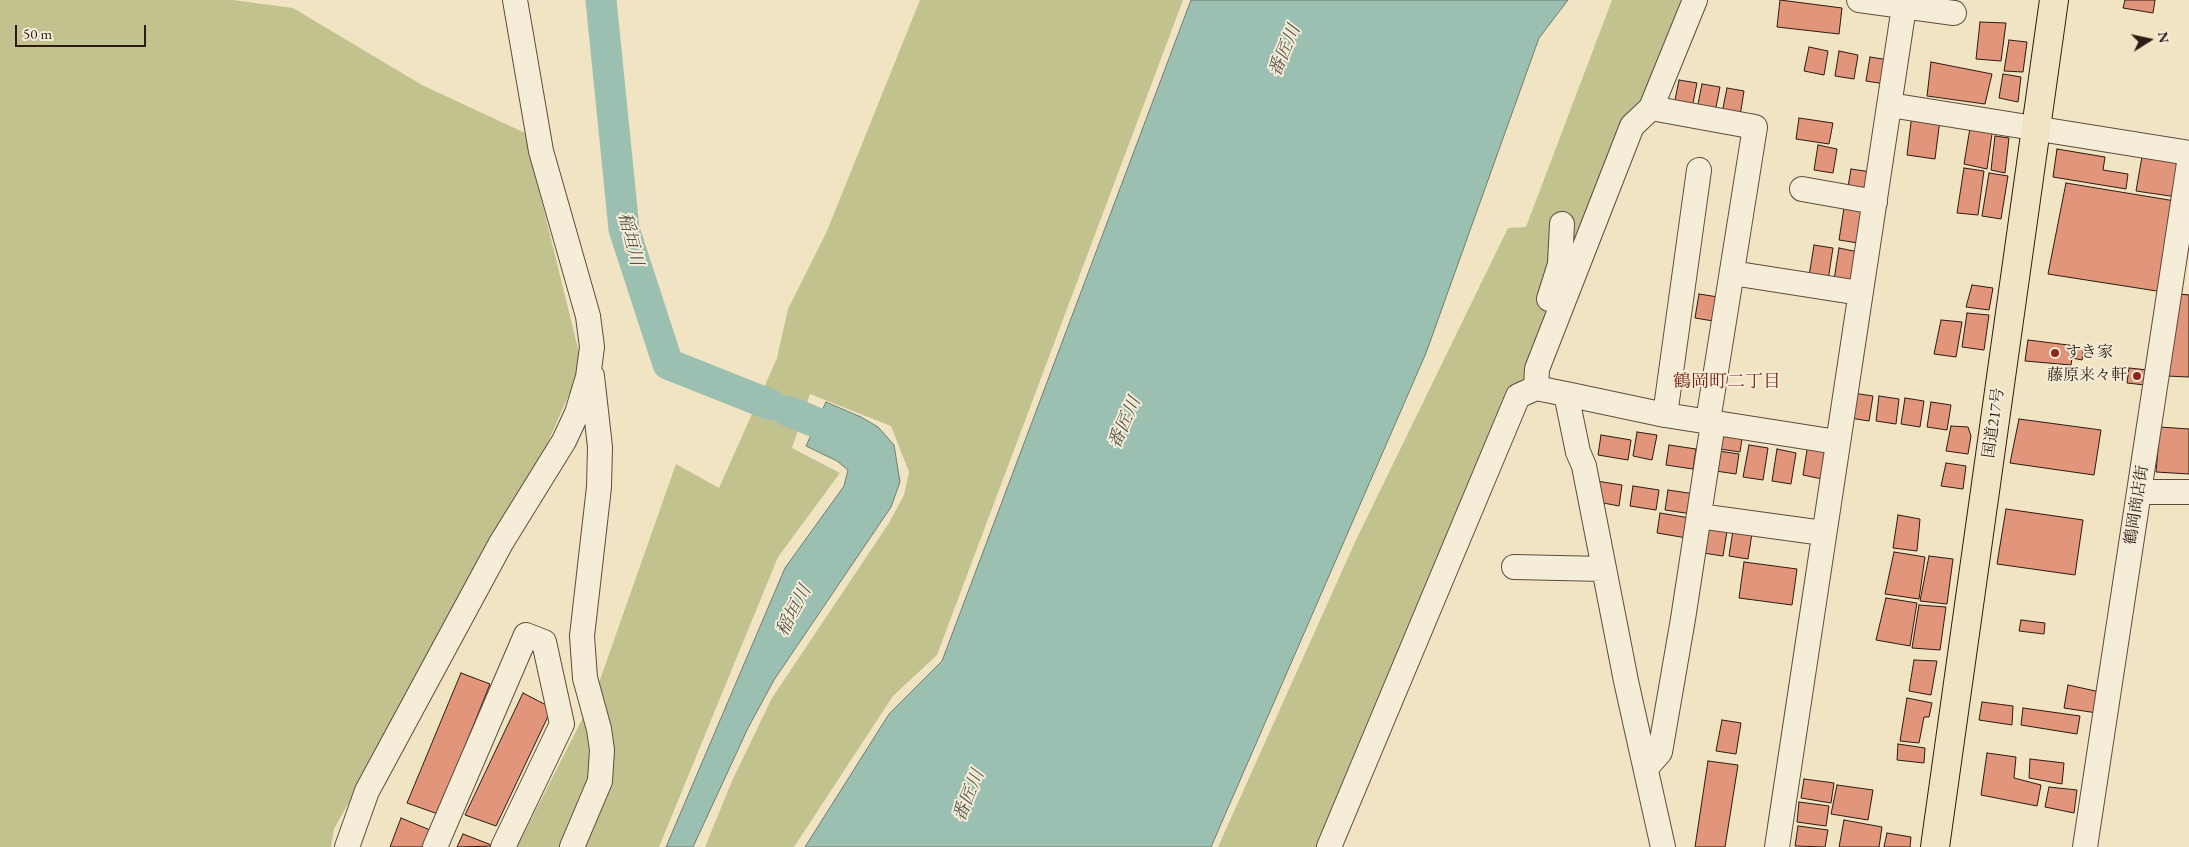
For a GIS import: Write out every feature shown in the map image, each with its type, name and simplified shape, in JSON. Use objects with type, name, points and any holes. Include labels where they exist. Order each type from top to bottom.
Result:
[{"type":"highway","name":"国道217号","points":[[1934,847],[2054,0]]},
{"type":"street","points":[[515,0],[541,151],[588,316],[591,340],[590,361],[600,447],[600,487],[582,636],[585,678],[602,750],[600,781],[572,847]]},
{"type":"street","points":[[1329,847],[1527,392],[1632,126],[1651,108],[1695,0]]},
{"type":"street","points":[[1859,0],[1905,3],[1954,13]]},
{"type":"street","points":[[1777,847],[1823,533],[1905,3]]},
{"type":"street","points":[[1890,105],[2189,153]]},
{"type":"street","points":[[1646,768],[1660,752],[1699,516],[1710,422],[1755,127],[1651,108]]},
{"type":"street","name":"鶴岡商店街","points":[[2085,847],[2139,492],[2181,272],[2189,163]]},
{"type":"street","points":[[1665,415],[1699,170]]},
{"type":"street","points":[[1802,189],[1875,202]]},
{"type":"street","points":[[1527,392],[1560,264],[1562,224]]},
{"type":"street","points":[[1732,273],[1860,293]]},
{"type":"street","points":[[347,847],[367,791],[500,543],[564,441],[577,413],[590,361]]},
{"type":"street","points":[[1527,392],[1566,394],[1665,415],[1837,442]]},
{"type":"street","points":[[1566,394],[1578,452],[1584,466],[1663,847]]},
{"type":"street","points":[[2139,492],[2189,492]]},
{"type":"street","points":[[1699,516],[1823,533]]},
{"type":"street","points":[[1514,567],[1604,569]]},
{"type":"street","points":[[435,847],[526,634],[544,642],[562,724],[503,847]]},
{"type":"green space","points":[[0,0],[233,0],[293,8],[422,85],[525,133],[582,365],[534,474],[334,829],[331,847],[0,847]]},
{"type":"green space","points":[[920,0],[1183,0],[937,655],[893,696],[794,847],[705,847],[732,781],[772,698],[889,523],[904,495],[909,472],[891,426],[810,394],[792,448],[840,473],[778,557],[659,847],[517,847],[595,694],[676,464],[719,488],[777,358],[788,309],[827,231]]},
{"type":"green space","points":[[1612,0],[1687,0],[1322,847],[1218,847],[1356,540],[1508,228],[1526,227]]},
{"type":"water","name":"番匠川","points":[[1191,0],[1568,0],[1539,38],[1426,353],[1211,847],[805,847],[889,714],[942,661]]},
{"type":"water","points":[[826,402],[861,417],[878,427],[894,445],[900,482],[891,507],[774,680],[748,728],[693,847],[666,847],[785,568],[844,486],[848,470],[837,461],[806,446]]},
{"type":"building","points":[[1780,0],[1842,8],[1839,34],[1777,27]]},
{"type":"building","points":[[2125,0],[2155,0],[2153,13],[2123,8]]},
{"type":"building","points":[[1980,22],[2006,23],[2001,61],[1976,59]]},
{"type":"building","points":[[2009,40],[2027,42],[2023,72],[2004,71]]},
{"type":"building","points":[[1809,47],[1828,51],[1824,75],[1804,71]]},
{"type":"building","points":[[1839,51],[1858,55],[1854,79],[1835,76]]},
{"type":"building","points":[[1870,57],[1889,60],[1885,84],[1866,81]]},
{"type":"building","points":[[1931,62],[1992,74],[1985,104],[1927,96]]},
{"type":"building","points":[[2003,74],[2021,77],[2018,102],[1999,98]]},
{"type":"building","points":[[1679,80],[1697,83],[1692,108],[1674,105]]},
{"type":"building","points":[[1702,84],[1720,87],[1715,112],[1697,109]]},
{"type":"building","points":[[1727,88],[1744,91],[1740,116],[1722,113]]},
{"type":"building","points":[[1912,114],[1940,119],[1935,159],[1907,155]]},
{"type":"building","points":[[1799,118],[1833,123],[1829,144],[1796,139]]},
{"type":"building","points":[[1971,122],[1993,127],[1987,169],[1964,164]]},
{"type":"building","points":[[1995,136],[2009,138],[2005,173],[1991,170]]},
{"type":"building","points":[[1818,145],[1837,149],[1833,173],[1814,170]]},
{"type":"building","points":[[2057,149],[2105,157],[2103,170],[2128,174],[2126,189],[2053,177]]},
{"type":"building","points":[[2143,151],[2183,158],[2177,197],[2136,191]]},
{"type":"building","points":[[1964,168],[1984,171],[1978,215],[1957,213]]},
{"type":"building","points":[[1851,169],[1871,172],[1867,196],[1847,193]]},
{"type":"building","points":[[1989,173],[2008,176],[2001,219],[1982,216]]},
{"type":"building","points":[[2066,183],[2175,201],[2163,292],[2048,274]]},
{"type":"building","points":[[1844,208],[1864,211],[1858,243],[1839,240]]},
{"type":"building","points":[[1814,245],[1833,248],[1828,280],[1809,276]]},
{"type":"building","points":[[1839,248],[1858,252],[1853,283],[1834,280]]},
{"type":"building","points":[[1972,285],[1993,288],[1989,310],[1966,307]]},
{"type":"building","points":[[1699,294],[1718,297],[1713,321],[1695,318]]},
{"type":"building","points":[[2179,294],[2189,295],[2189,377],[2166,376]]},
{"type":"building","points":[[1967,313],[1989,315],[1984,350],[1962,347]]},
{"type":"building","points":[[1941,320],[1962,322],[1956,357],[1934,354]]},
{"type":"building","name":"すき家","points":[[2028,340],[2084,347],[2082,360],[2072,358],[2071,365],[2025,361]]},
{"type":"building","name":"藤原来々軒","points":[[2129,368],[2148,370],[2145,385],[2127,383]]},
{"type":"building","points":[[1853,393],[1873,396],[1869,421],[1850,418]]},
{"type":"building","points":[[1879,396],[1899,399],[1896,424],[1876,421]]},
{"type":"building","points":[[1905,398],[1924,401],[1920,427],[1901,424]]},
{"type":"building","points":[[1931,402],[1951,405],[1947,430],[1927,427]]},
{"type":"building","points":[[2019,419],[2101,430],[2094,475],[2010,463]]},
{"type":"building","points":[[1951,426],[1968,427],[1971,436],[1968,454],[1946,451]]},
{"type":"building","points":[[2160,427],[2189,429],[2189,474],[2156,472]]},
{"type":"building","points":[[1717,428],[1743,432],[1740,452],[1713,448]]},
{"type":"building","points":[[1637,432],[1657,435],[1652,460],[1633,456]]},
{"type":"building","points":[[1601,435],[1631,440],[1628,460],[1598,455]]},
{"type":"building","points":[[1808,444],[1828,447],[1822,479],[1803,475]]},
{"type":"building","points":[[1669,445],[1696,449],[1693,469],[1666,465]]},
{"type":"building","points":[[1749,445],[1768,448],[1763,480],[1743,477]]},
{"type":"building","points":[[1777,449],[1796,453],[1791,484],[1772,481]]},
{"type":"building","points":[[1712,450],[1739,454],[1736,474],[1709,470]]},
{"type":"building","points":[[1946,463],[1966,466],[1963,489],[1941,486]]},
{"type":"building","points":[[1596,481],[1622,485],[1619,506],[1593,501]]},
{"type":"building","points":[[1633,486],[1659,490],[1656,510],[1630,506]]},
{"type":"building","points":[[1668,490],[1695,494],[1692,514],[1665,510]]},
{"type":"building","points":[[2006,509],[2083,520],[2075,575],[1997,564]]},
{"type":"building","points":[[1660,513],[1690,518],[1687,538],[1657,533]]},
{"type":"building","points":[[1898,515],[1920,519],[1917,551],[1893,548]]},
{"type":"building","points":[[1708,522],[1728,525],[1723,556],[1703,553]]},
{"type":"building","points":[[1734,524],[1753,527],[1748,559],[1729,556]]},
{"type":"building","points":[[1894,552],[1925,557],[1919,599],[1885,594]]},
{"type":"building","points":[[1929,556],[1953,559],[1947,604],[1920,601]]},
{"type":"building","points":[[1744,562],[1797,569],[1792,605],[1739,598]]},
{"type":"building","points":[[1886,598],[1917,603],[1910,646],[1876,640]]},
{"type":"building","points":[[1919,605],[1946,607],[1940,650],[1912,648]]},
{"type":"building","points":[[2021,620],[2045,623],[2044,634],[2019,631]]},
{"type":"building","points":[[1914,660],[1937,661],[1931,695],[1909,691]]},
{"type":"building","points":[[461,673],[490,684],[438,814],[407,803]]},
{"type":"building","points":[[2068,685],[2100,692],[2097,713],[2064,708]]},
{"type":"building","points":[[523,693],[552,708],[496,826],[465,815]]},
{"type":"building","points":[[1907,698],[1932,703],[1929,717],[1924,717],[1919,743],[1900,741]]},
{"type":"building","points":[[1982,702],[2013,706],[2012,725],[1979,720]]},
{"type":"building","points":[[2023,708],[2080,716],[2077,734],[2021,725]]},
{"type":"building","points":[[1722,720],[1741,723],[1736,754],[1716,751]]},
{"type":"building","points":[[1898,744],[1925,748],[1924,763],[1897,760]]},
{"type":"building","points":[[1987,753],[2016,757],[2014,778],[2041,785],[2037,806],[1981,795]]},
{"type":"building","points":[[2030,759],[2064,763],[2062,784],[2029,778]]},
{"type":"building","points":[[1708,761],[1738,765],[1725,847],[1695,847]]},
{"type":"building","points":[[1804,779],[1834,783],[1831,803],[1801,798]]},
{"type":"building","points":[[1837,785],[1873,790],[1868,820],[1831,814]]},
{"type":"building","points":[[2049,787],[2077,790],[2074,813],[2045,807]]},
{"type":"building","points":[[1799,802],[1829,806],[1826,826],[1797,822]]},
{"type":"building","points":[[401,818],[430,830],[424,847],[390,847]]},
{"type":"building","points":[[1844,820],[1882,827],[1879,847],[1839,847]]},
{"type":"building","points":[[1798,826],[1828,830],[1825,847],[1795,846]]},
{"type":"building","points":[[1887,833],[1911,837],[1910,847],[1884,847]]},
{"type":"building","points":[[463,834],[494,846],[457,847]]},
{"type":"waterway","name":"稲垣川","points":[[601,0],[624,229],[668,364],[771,405]]},
{"type":"waterway","name":"稲垣川","points":[[788,411],[837,431],[849,448]]},
{"type":"place","name":"すき家","points":[[2055,353]]},
{"type":"place","name":"藤原来々軒","points":[[2137,376]]},
{"type":"district","name":"鶴岡町二丁目","points":[[1727,382]]}]
